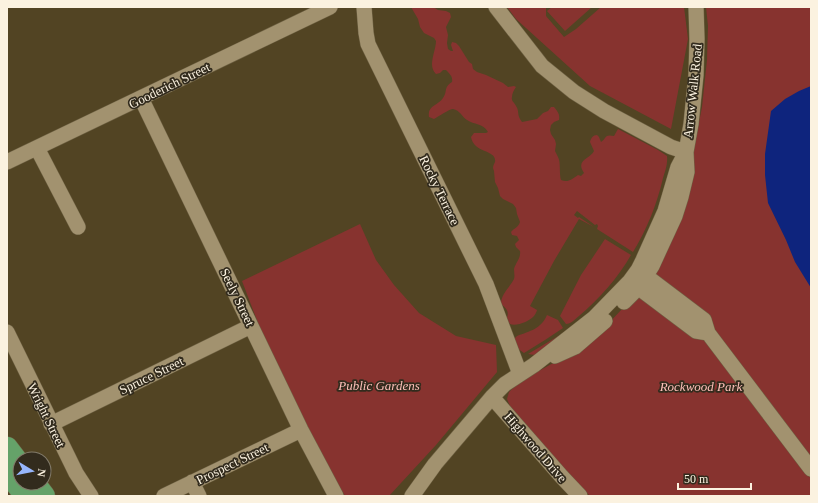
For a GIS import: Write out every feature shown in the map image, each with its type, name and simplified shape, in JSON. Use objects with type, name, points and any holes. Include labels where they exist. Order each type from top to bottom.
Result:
[{"type":"highway","points":[[7,472],[26,496]]},
{"type":"street","name":"Gooderich Street","points":[[7,162],[330,7]]},
{"type":"street","name":"Rocky Terrace","points":[[364,7],[368,44],[486,284],[520,374]]},
{"type":"street","points":[[496,7],[542,66],[574,92],[610,115],[672,147],[686,152]]},
{"type":"street","name":"Arrow Walk Road","points":[[435,464],[492,397],[506,384],[534,365],[575,347],[600,326],[638,279],[652,266],[679,203],[687,172],[686,152],[696,75],[698,39],[696,7]]},
{"type":"street","name":"Seely Street","points":[[141,98],[301,430],[336,496]]},
{"type":"street","points":[[37,148],[78,227]]},
{"type":"street","points":[[638,279],[696,332],[708,332],[811,469]]},
{"type":"street","name":"Spruce Street","points":[[51,424],[251,326]]},
{"type":"street","name":"Wright Street","points":[[7,332],[76,473],[91,496]]},
{"type":"street","name":"Highwood Drive","points":[[492,397],[580,496]]},
{"type":"street","name":"Prospect Street","points":[[164,496],[301,430]]},
{"type":"street","points":[[402,496],[435,464]]},
{"type":"street","points":[[412,496],[435,464]]},
{"type":"street","points":[[192,482],[199,496]]},
{"type":"green space","points":[[411,7],[433,7],[450,13],[451,17],[446,27],[448,35],[448,49],[453,51],[451,45],[452,42],[456,43],[472,64],[473,69],[477,72],[503,83],[508,87],[516,87],[512,100],[517,108],[522,122],[537,119],[551,107],[554,107],[558,113],[559,120],[551,125],[550,130],[556,144],[555,151],[559,159],[561,180],[568,181],[578,175],[581,176],[584,173],[581,165],[582,162],[594,151],[590,142],[593,136],[597,135],[601,142],[607,136],[614,136],[618,129],[667,156],[666,167],[655,207],[633,252],[597,229],[597,224],[595,225],[577,211],[574,215],[594,227],[579,219],[530,306],[537,310],[535,314],[526,322],[516,325],[510,324],[507,318],[507,310],[501,304],[504,294],[514,279],[514,269],[520,256],[520,251],[515,244],[519,240],[517,236],[512,235],[511,232],[520,222],[516,208],[513,204],[500,196],[495,182],[493,168],[495,158],[493,155],[476,146],[471,137],[474,133],[488,132],[486,129],[467,120],[453,109],[434,119],[429,117],[431,108],[441,101],[448,86],[452,82],[452,79],[446,70],[436,74],[433,71],[432,63],[436,41],[434,38],[424,33]]},
{"type":"green space","points":[[507,7],[546,7],[546,16],[564,37],[576,29],[601,7],[684,7],[688,39],[671,129],[590,86],[516,19]]},
{"type":"green space","points":[[552,7],[592,7],[565,31],[547,11]]},
{"type":"green space","name":"Rockwood Park","points":[[706,7],[811,7],[811,496],[590,496],[554,460],[510,406],[507,399],[509,392],[512,389],[528,377],[564,357],[607,325],[623,308],[687,184],[702,107],[707,60],[708,26]]},
{"type":"green space","name":"Public Gardens","points":[[360,224],[376,260],[394,285],[419,313],[456,336],[496,345],[497,372],[436,445],[389,496],[345,496],[307,427],[263,336],[242,281]]},
{"type":"green space","points":[[605,239],[631,255],[614,280],[601,295],[574,320],[566,324],[560,316],[581,275]]},
{"type":"green space","points":[[547,315],[558,320],[563,328],[524,353],[517,348],[514,340],[515,338],[538,326],[545,320]]},
{"type":"green space","points":[[565,332],[535,355],[528,354]]},
{"type":"shaded area","points":[[811,86],[811,288],[795,262],[768,203],[765,175],[765,154],[771,111],[785,99]]}]
